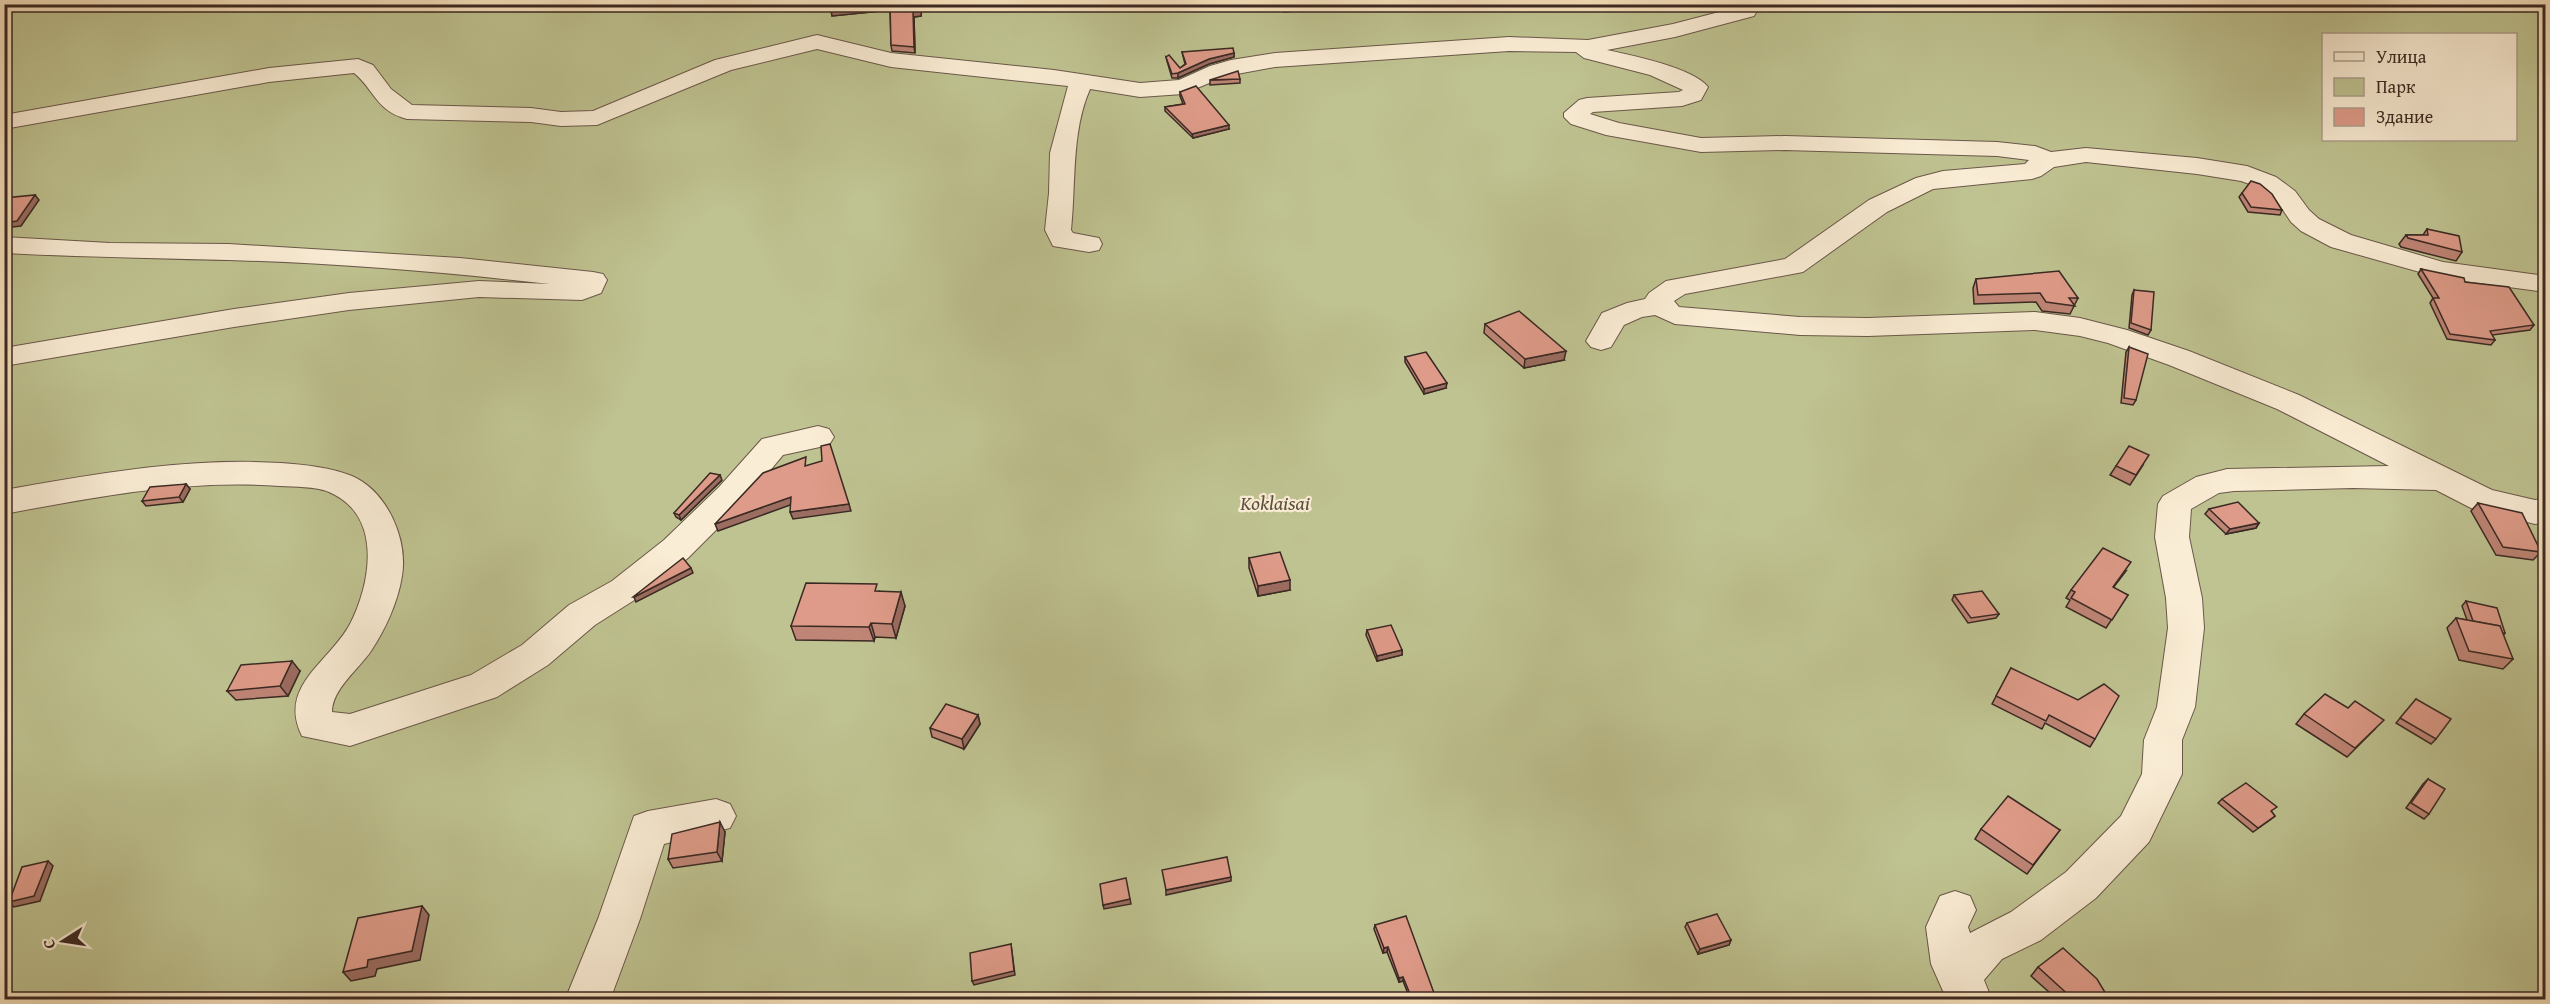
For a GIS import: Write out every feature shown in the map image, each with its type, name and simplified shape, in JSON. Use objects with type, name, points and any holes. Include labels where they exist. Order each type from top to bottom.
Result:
[{"type":"street","points":[[4,122],[73,112],[277,74],[358,66],[368,70],[377,87],[407,112],[531,115],[561,120],[597,118],[723,65],[817,42],[891,60],[1082,81],[1140,90],[1165,90],[1183,87],[1218,71],[1239,65],[1275,60],[1509,44],[1586,46],[1675,30],[1746,11]]},
{"type":"street","points":[[1586,46],[1586,50],[1592,53],[1655,68],[1680,77],[1696,87],[1693,95],[1682,99],[1587,105],[1576,112],[1576,117],[1580,119],[1615,130],[1701,145],[1785,143],[1997,149],[2035,153],[2047,160]]},
{"type":"street","points":[[1082,81],[1076,94],[1062,153],[1062,193],[1058,230],[1063,240],[1089,244]]},
{"type":"street","points":[[2546,284],[2441,270],[2341,241],[2310,225],[2300,216],[2286,196],[2267,182],[2247,174],[2197,166],[2086,155],[2047,160],[2032,171],[1943,179],[1925,183],[1878,206],[1793,266],[1676,287],[1659,299],[1667,312],[1675,315],[1800,326],[1868,327],[2015,321],[2080,327],[2117,336],[2179,358],[2288,402],[2396,455],[2442,482],[2483,500],[2535,512],[2546,512]]},
{"type":"street","points":[[4,245],[110,251],[240,252],[460,266],[593,280],[591,287],[582,292],[467,289],[331,304],[171,328],[4,357]]},
{"type":"street","points":[[1601,341],[1612,318],[1638,309],[1662,306]]},
{"type":"street","points":[[4,502],[84,488],[214,473],[266,472],[316,478],[346,487],[364,503],[375,517],[384,538],[387,567],[378,603],[358,640],[327,681],[313,708],[316,725],[350,730],[484,686],[535,655],[582,615],[624,591],[676,549],[731,495],[773,447],[818,437]]},
{"type":"street","points":[[1965,987],[1987,945],[2026,926],[2081,885],[2135,829],[2162,774],[2163,740],[2176,707],[2186,628],[2184,598],[2172,537],[2175,504],[2193,492],[2217,481],[2242,478],[2271,480],[2361,475],[2442,482]]},
{"type":"street","points":[[587,999],[620,919],[648,829],[716,816]]},
{"type":"street","points":[[1955,910],[1947,927],[1953,964],[1965,987]]},
{"type":"green space","name":"Koklaisai","points":[[5,5],[2545,5],[2545,999],[5,999]]},
{"type":"building","points":[[830,4],[885,4],[831,10]]},
{"type":"building","points":[[890,4],[921,4],[920,10],[913,11],[914,47],[891,45]]},
{"type":"building","points":[[1233,48],[1234,53],[1209,59],[1172,74],[1166,57],[1169,55],[1180,68],[1186,64],[1182,52]]},
{"type":"building","points":[[1238,71],[1240,79],[1210,80]]},
{"type":"building","points":[[1196,86],[1229,125],[1192,134],[1165,107],[1185,104],[1180,92]]},
{"type":"building","points":[[2251,181],[2260,184],[2272,194],[2282,210],[2251,207],[2242,193]]},
{"type":"building","points":[[35,195],[17,221],[4,223],[4,198]]},
{"type":"building","points":[[2427,229],[2459,236],[2462,252],[2408,238],[2406,235],[2428,235]]},
{"type":"building","points":[[2421,269],[2464,278],[2465,282],[2509,287],[2534,325],[2490,331],[2495,340],[2450,334],[2433,298],[2439,298]]},
{"type":"building","points":[[2059,271],[2078,298],[2069,298],[2075,306],[2046,302],[2040,293],[1978,295],[1976,279]]},
{"type":"building","points":[[2134,290],[2154,292],[2151,330],[2131,323]]},
{"type":"building","points":[[1519,311],[1566,351],[1525,359],[1485,324]]},
{"type":"building","points":[[2129,347],[2148,354],[2136,400],[2124,398]]},
{"type":"building","points":[[1426,352],[1447,383],[1424,389],[1405,357]]},
{"type":"building","points":[[830,444],[849,504],[790,512],[791,497],[715,524],[763,473],[806,457],[805,466],[822,461],[821,446]]},
{"type":"building","points":[[2129,446],[2149,455],[2136,475],[2116,466]]},
{"type":"building","points":[[710,473],[720,475],[679,515],[674,513]]},
{"type":"building","points":[[186,484],[179,497],[142,501],[150,487]]},
{"type":"building","points":[[2238,502],[2259,523],[2230,529],[2209,509]]},
{"type":"building","points":[[2478,503],[2522,513],[2541,552],[2503,547]]},
{"type":"building","points":[[2103,548],[2131,562],[2113,587],[2128,595],[2112,620],[2071,598],[2075,592],[2071,590]]},
{"type":"building","points":[[1280,552],[1290,580],[1258,586],[1249,558]]},
{"type":"building","points":[[683,558],[691,568],[633,597]]},
{"type":"building","points":[[806,583],[877,584],[875,591],[901,592],[892,624],[871,623],[869,627],[791,626]]},
{"type":"building","points":[[1982,591],[1999,614],[1971,618],[1954,595]]},
{"type":"building","points":[[2466,601],[2497,608],[2505,633],[2502,633],[2500,626],[2473,621]]},
{"type":"building","points":[[2456,618],[2500,626],[2513,659],[2469,651]]},
{"type":"building","points":[[1391,625],[1402,650],[1377,656],[1367,630]]},
{"type":"building","points":[[292,661],[280,686],[227,691],[241,665]]},
{"type":"building","points":[[2011,668],[2078,700],[2104,684],[2119,696],[2095,739],[2049,715],[2046,721],[1996,696]]},
{"type":"building","points":[[2325,694],[2348,708],[2355,701],[2384,720],[2355,748],[2304,714]]},
{"type":"building","points":[[2416,699],[2451,719],[2436,739],[2400,718]]},
{"type":"building","points":[[946,704],[978,715],[962,739],[930,728]]},
{"type":"building","points":[[2428,779],[2445,789],[2429,814],[2411,803]]},
{"type":"building","points":[[2246,783],[2277,807],[2271,811],[2275,816],[2258,828],[2222,799]]},
{"type":"building","points":[[2008,796],[2060,830],[2033,865],[1981,829]]},
{"type":"building","points":[[720,822],[717,852],[668,859],[672,834]]},
{"type":"building","points":[[1227,857],[1231,877],[1166,890],[1162,870]]},
{"type":"building","points":[[48,861],[34,896],[9,902],[22,867]]},
{"type":"building","points":[[1126,878],[1130,899],[1103,905],[1100,884]]},
{"type":"building","points":[[422,906],[412,951],[368,960],[367,967],[343,972],[358,918]]},
{"type":"building","points":[[1717,914],[1731,940],[1700,949],[1687,923]]},
{"type":"building","points":[[1406,916],[1434,993],[1412,999],[1403,977],[1399,978],[1388,947],[1384,948],[1375,925]]},
{"type":"building","points":[[1011,944],[1014,971],[972,981],[970,953]]},
{"type":"building","points":[[2063,948],[2097,979],[2109,999],[2073,999],[2038,967]]},
{"type":"building","points":[[1536,994],[1539,999],[1527,999]]}]
